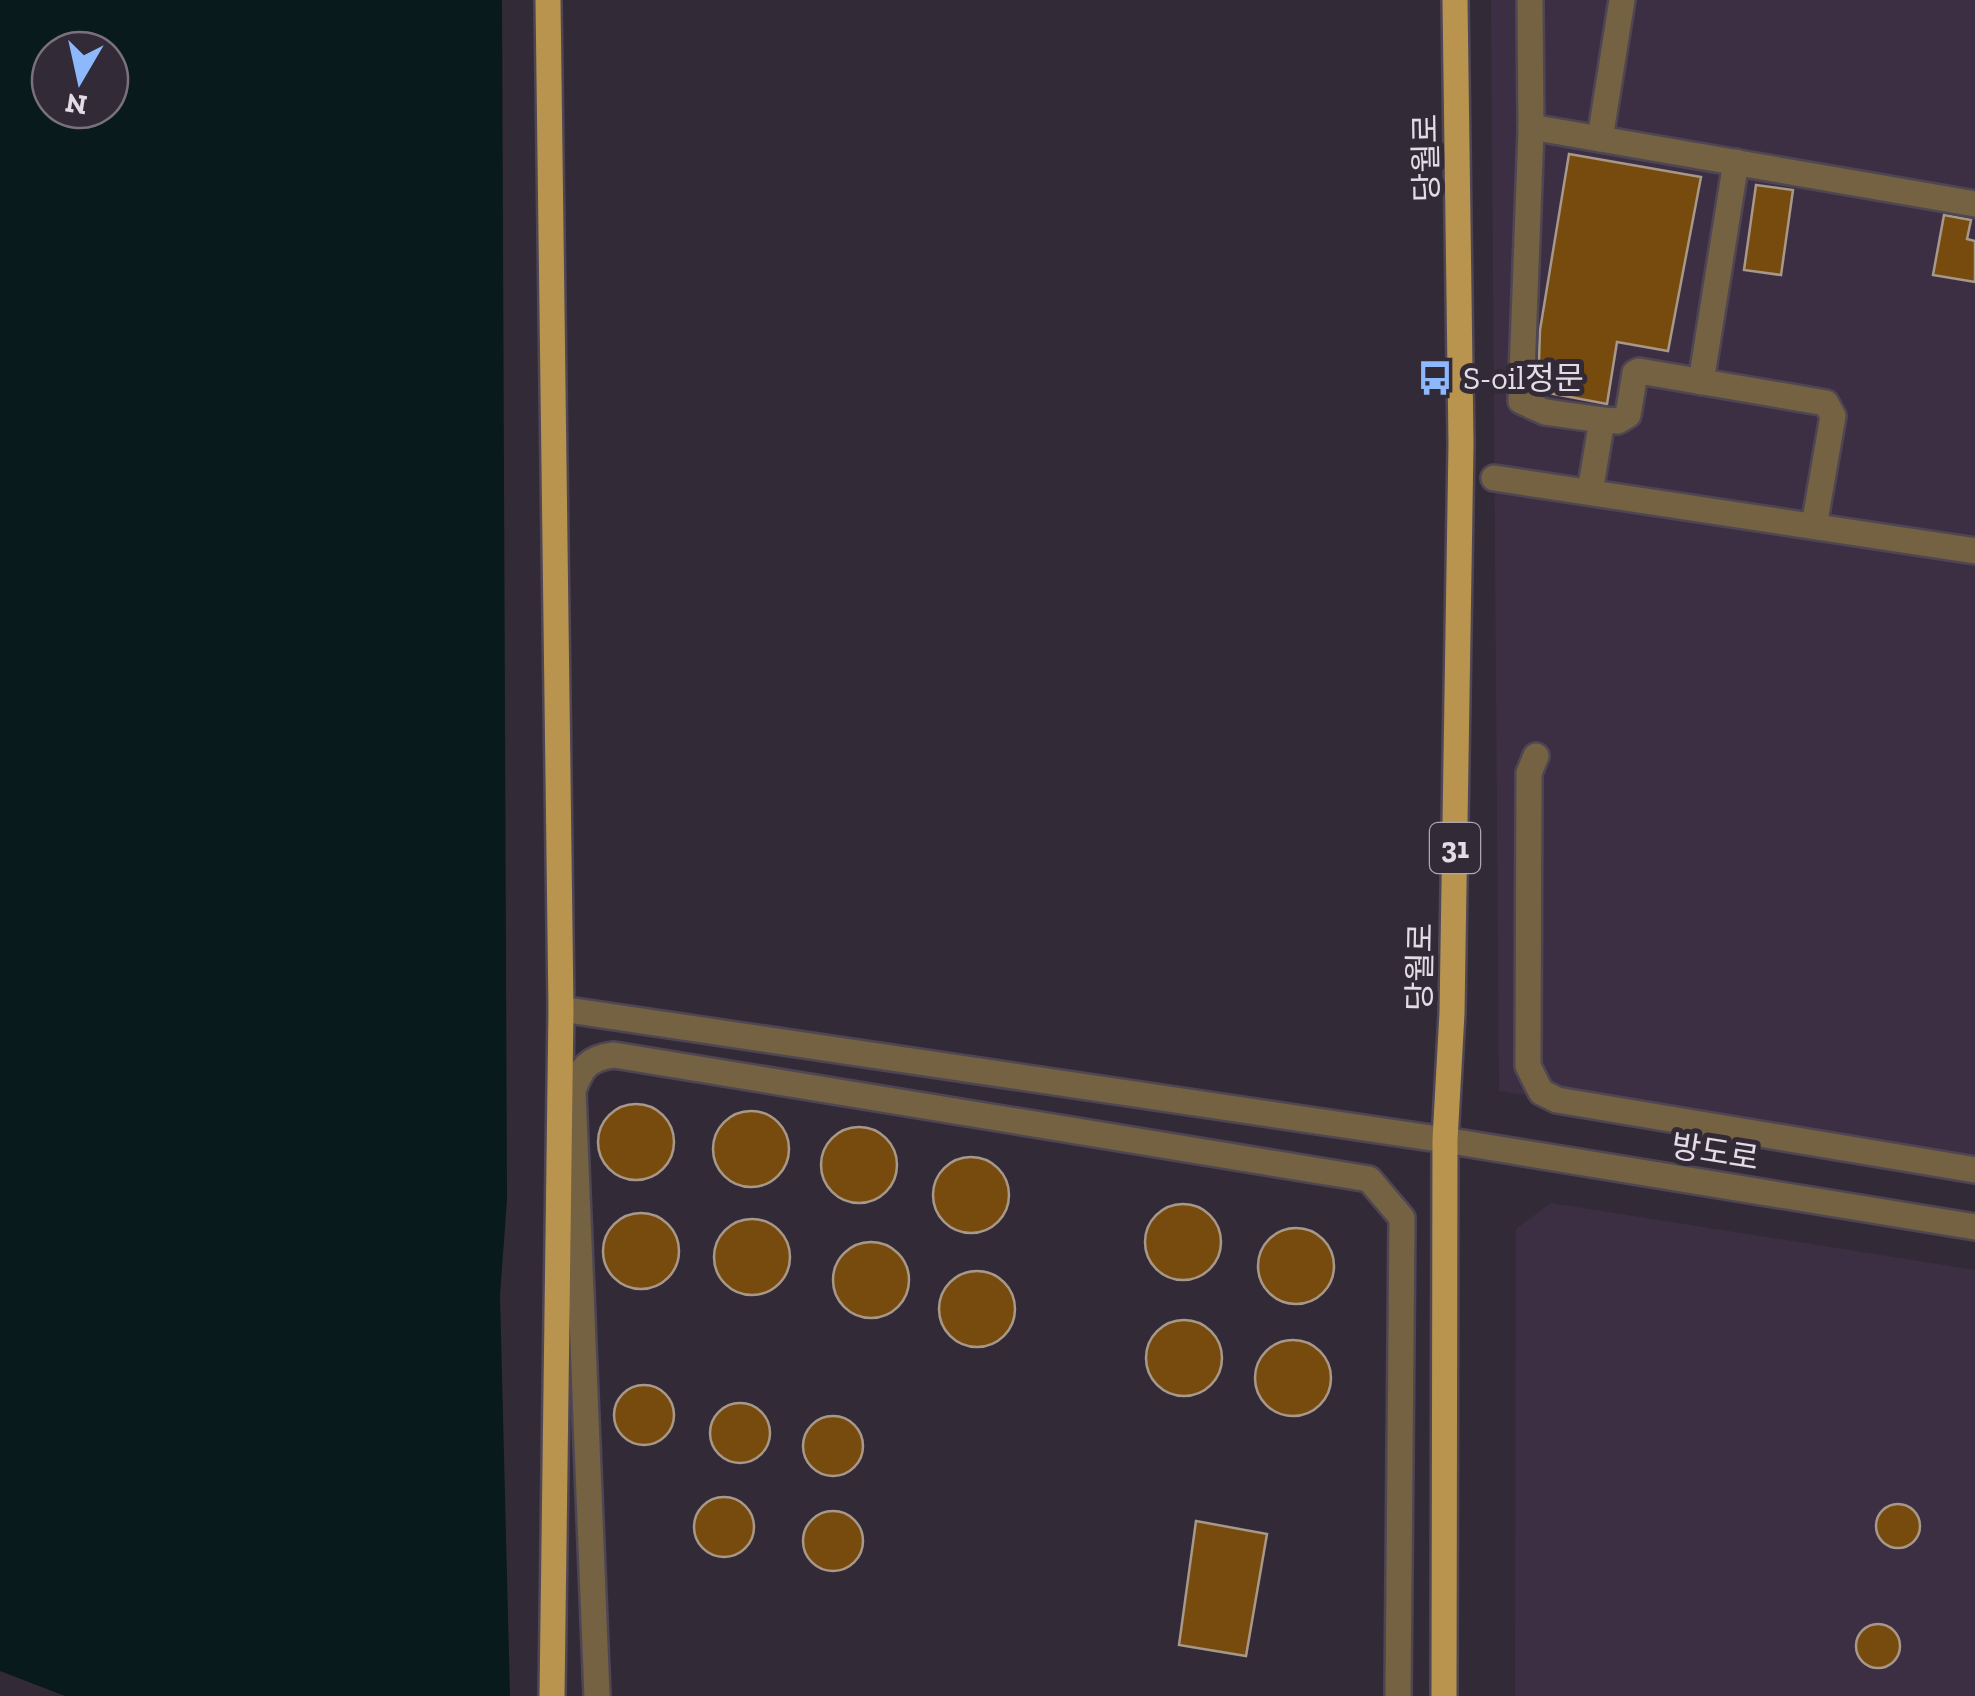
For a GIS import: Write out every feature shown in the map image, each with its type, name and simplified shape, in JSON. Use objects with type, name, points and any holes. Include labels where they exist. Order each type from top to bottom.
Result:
[{"type":"main road","points":[[548,0],[561,1009],[552,1696]]},
{"type":"main road","name":"당월로","points":[[1444,1696],[1445,1140],[1452,1013],[1461,443],[1455,0]]},
{"type":"street","points":[[1530,0],[1531,127],[1520,402],[1544,412],[1618,422],[1628,415],[1635,373],[1639,372],[1830,405],[1834,416],[1814,526]]},
{"type":"street","points":[[1600,139],[1622,0]]},
{"type":"street","points":[[1531,127],[1975,204]]},
{"type":"street","points":[[1701,382],[1736,162]]},
{"type":"street","points":[[1590,492],[1602,420]]},
{"type":"street","points":[[1494,478],[1975,551]]},
{"type":"street","points":[[1536,756],[1529,773],[1528,1066],[1541,1092],[1557,1100],[1975,1170]]},
{"type":"street","name":"방도로","points":[[561,1009],[1445,1140],[1975,1228]]},
{"type":"street","points":[[598,1696],[573,1092],[581,1069],[597,1057],[614,1055],[1369,1179],[1402,1218],[1398,1696]]},
{"type":"shaded area","points":[[0,0],[502,0],[507,1200],[500,1295],[510,1696],[65,1696],[0,1671]]},
{"type":"shaded area","points":[[1491,0],[1975,0],[1975,1164],[1499,1091]]},
{"type":"shaded area","points":[[1551,1203],[1975,1270],[1975,1696],[1515,1696],[1516,1229]]},
{"type":"building","points":[[1569,154],[1701,177],[1668,351],[1617,342],[1607,404],[1538,391],[1540,330]]},
{"type":"building","points":[[1756,185],[1793,190],[1781,275],[1744,270]]},
{"type":"building","points":[[1944,215],[1971,220],[1967,239],[1975,241],[1975,282],[1933,275]]},
{"type":"building","points":[[636,1104],[663,1115],[674,1142],[663,1169],[636,1180],[609,1169],[598,1142],[609,1115]]},
{"type":"building","points":[[751,1111],[778,1122],[789,1149],[778,1176],[751,1187],[724,1176],[713,1149],[724,1122]]},
{"type":"building","points":[[859,1127],[886,1138],[897,1165],[886,1192],[859,1203],[832,1192],[821,1165],[832,1138]]},
{"type":"building","points":[[971,1157],[998,1168],[1009,1195],[998,1222],[971,1233],[944,1222],[933,1195],[944,1168]]},
{"type":"building","points":[[1183,1204],[1210,1215],[1221,1242],[1210,1269],[1183,1280],[1156,1269],[1145,1242],[1156,1215]]},
{"type":"building","points":[[641,1213],[668,1224],[679,1251],[668,1278],[641,1289],[614,1278],[603,1251],[614,1224]]},
{"type":"building","points":[[752,1219],[779,1230],[790,1257],[779,1284],[752,1295],[725,1284],[714,1257],[725,1230]]},
{"type":"building","points":[[1296,1228],[1323,1239],[1334,1266],[1323,1293],[1296,1304],[1269,1293],[1258,1266],[1269,1239]]},
{"type":"building","points":[[871,1242],[898,1253],[909,1280],[898,1307],[871,1318],[844,1307],[833,1280],[844,1253]]},
{"type":"building","points":[[977,1271],[1004,1282],[1015,1309],[1004,1336],[977,1347],[950,1336],[939,1309],[950,1282]]},
{"type":"building","points":[[1184,1320],[1211,1331],[1222,1358],[1211,1385],[1184,1396],[1157,1385],[1146,1358],[1157,1331]]},
{"type":"building","points":[[1293,1340],[1320,1351],[1331,1378],[1320,1405],[1293,1416],[1266,1405],[1255,1378],[1266,1351]]},
{"type":"building","points":[[644,1385],[665,1394],[674,1415],[665,1436],[644,1445],[623,1436],[614,1415],[623,1394]]},
{"type":"building","points":[[740,1403],[761,1412],[770,1433],[761,1454],[740,1463],[719,1454],[710,1433],[719,1412]]},
{"type":"building","points":[[833,1416],[854,1425],[863,1446],[854,1467],[833,1476],[812,1467],[803,1446],[812,1425]]},
{"type":"building","points":[[724,1497],[746,1505],[754,1527],[746,1549],[724,1557],[702,1549],[694,1527],[702,1505]]},
{"type":"building","points":[[1898,1504],[1914,1510],[1920,1526],[1914,1542],[1898,1548],[1882,1542],[1876,1526],[1882,1510]]},
{"type":"building","points":[[833,1511],[854,1520],[863,1541],[854,1562],[833,1571],[812,1562],[803,1541],[812,1520]]},
{"type":"building","points":[[1196,1521],[1267,1534],[1246,1656],[1179,1645]]},
{"type":"building","points":[[1878,1624],[1894,1630],[1900,1646],[1894,1662],[1878,1668],[1862,1662],[1856,1646],[1862,1630]]},
{"type":"place","name":"S-oil정문","points":[[1435,378]]}]
